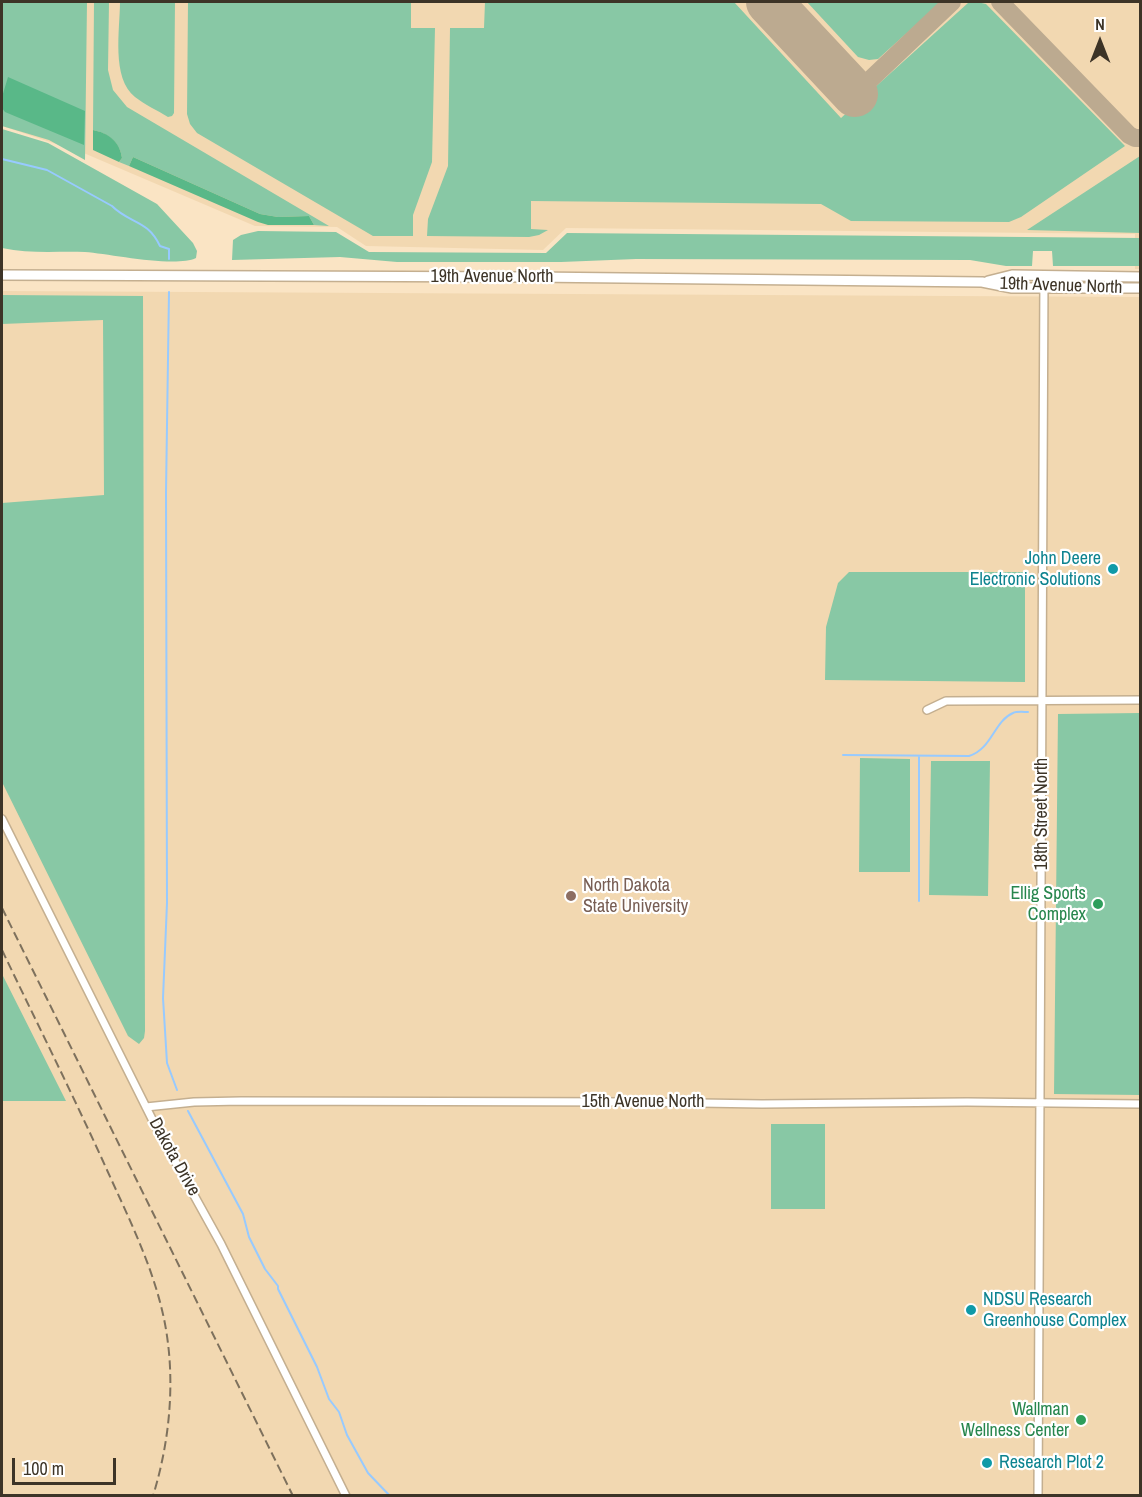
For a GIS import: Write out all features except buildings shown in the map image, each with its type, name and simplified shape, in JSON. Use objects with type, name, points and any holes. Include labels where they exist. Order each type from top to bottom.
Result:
[{"type":"main road","name":"19th Avenue North","points":[[2,275],[545,277],[982,282],[1012,288],[1140,288]]},
{"type":"main road","name":"19th Avenue North","points":[[982,282],[1012,275],[1140,277]]},
{"type":"street","name":"18th Street North","points":[[1038,1496],[1044,276]]},
{"type":"street","points":[[927,710],[946,701],[1140,700]]},
{"type":"street","name":"Dakota Drive","points":[[2,819],[146,1107],[221,1244],[346,1496]]},
{"type":"street","name":"15th Avenue North","points":[[146,1107],[194,1102],[241,1101],[1140,1104]]},
{"type":"shaded area","points":[[2,2],[1140,2],[1140,269],[1135,269],[1135,234],[566,228],[543,250],[366,246],[337,227],[255,226],[86,154],[2,126]]},
{"type":"shaded area","name":"North Dakota State University","points":[[2,291],[1140,297],[1140,1495],[2,1495]]},
{"type":"green space","points":[[2,2],[87,2],[85,160],[49,140],[2,126]]},
{"type":"green space","points":[[94,2],[109,2],[108,70],[113,90],[127,107],[329,226],[314,225],[309,216],[278,217],[260,214],[133,157],[129,166],[119,162],[122,158],[116,143],[104,133],[93,130]]},
{"type":"green space","points":[[120,2],[175,2],[174,113],[172,116],[168,117],[143,103],[127,89],[118,52]]},
{"type":"green space","points":[[188,2],[411,2],[411,28],[435,28],[432,162],[413,215],[413,236],[373,236],[197,133],[190,124],[187,114]]},
{"type":"green space","points":[[485,2],[734,2],[841,118],[968,3],[986,4],[1125,146],[1021,217],[1009,222],[851,221],[821,204],[531,201],[531,229],[548,230],[539,235],[529,237],[427,236],[428,219],[448,166],[450,28],[484,28]]},
{"type":"green space","points":[[807,2],[941,2],[878,59],[869,60],[858,57]]},
{"type":"green space","points":[[8,77],[85,111],[84,145],[5,112],[2,108],[2,97]]},
{"type":"green space","points":[[2,129],[48,143],[157,204],[193,243],[197,251],[196,258],[173,262],[85,252],[33,252],[2,248]]},
{"type":"green space","points":[[93,130],[104,133],[116,143],[122,158],[119,162],[93,150]]},
{"type":"green space","points":[[1140,156],[1140,233],[1027,230]]},
{"type":"green space","points":[[133,157],[260,214],[278,217],[309,216],[314,225],[268,225],[258,222],[129,166]]},
{"type":"green space","points":[[258,231],[336,232],[369,252],[546,253],[567,233],[1140,238],[1140,266],[1053,266],[1052,251],[1033,251],[1032,266],[1006,266],[970,260],[636,259],[561,262],[397,262],[340,257],[232,260],[233,240],[241,235]]},
{"type":"green space","points":[[2,295],[143,296],[145,1031],[144,1038],[139,1044],[128,1036],[2,782],[2,503],[104,495],[103,320],[2,324]]},
{"type":"green space","points":[[849,572],[1025,572],[1025,682],[825,680],[826,627],[838,583]]},
{"type":"green space","name":"Ellig Sports Complex","points":[[1140,713],[1140,1095],[1054,1094],[1058,714]]},
{"type":"green space","points":[[860,758],[910,759],[910,872],[859,872]]},
{"type":"green space","points":[[931,761],[990,761],[988,896],[929,895]]},
{"type":"green space","points":[[2,974],[66,1101],[2,1101]]},
{"type":"green space","points":[[771,1124],[825,1124],[825,1209],[771,1209]]},
{"type":"waterway","points":[[2,159],[47,170],[112,206],[150,231],[160,246],[169,249],[169,259]]},
{"type":"waterway","points":[[169,292],[166,492],[167,903],[163,998],[167,1063],[177,1090]]},
{"type":"waterway","points":[[843,755],[969,756],[983,747],[1007,717],[1015,712],[1028,712]]},
{"type":"waterway","points":[[919,756],[919,901]]},
{"type":"waterway","points":[[188,1111],[243,1214],[249,1237],[265,1269],[278,1286],[317,1367],[329,1399],[339,1412],[347,1435],[368,1473],[390,1496]]},
{"type":"taxiway","points":[[855,94],[952,2]]},
{"type":"taxiway","points":[[1000,2],[1129,135],[1140,138]]},
{"type":"runway","points":[[769,2],[855,94]]},
{"type":"railway","points":[[2,908],[293,1496]]},
{"type":"railway","points":[[2,950],[126,1212],[160,1302],[169,1350],[170,1399],[164,1448],[153,1496]]},
{"type":"place","name":"John Deere Electronic Solutions","points":[[1113,569]]},
{"type":"place","name":"North Dakota State University","points":[[571,896]]},
{"type":"place","name":"Ellig Sports Complex","points":[[1098,904]]},
{"type":"place","name":"NDSU Research Greenhouse Complex","points":[[971,1310]]},
{"type":"place","name":"Wallman Wellness Center","points":[[1081,1420]]},
{"type":"place","name":"Research Plot 2","points":[[987,1463]]}]
